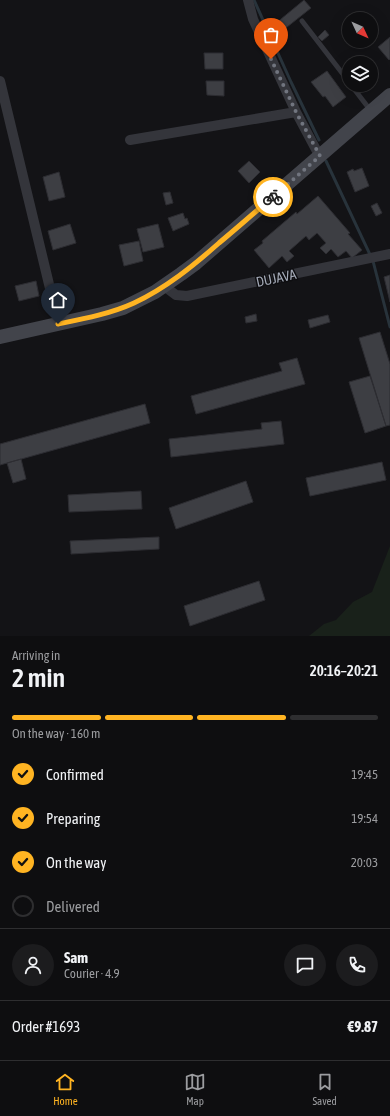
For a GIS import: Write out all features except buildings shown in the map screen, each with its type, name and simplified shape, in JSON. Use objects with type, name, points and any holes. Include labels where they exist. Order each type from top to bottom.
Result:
[{"type":"street","points":[[248,0],[253,19],[296,112],[320,156]]},
{"type":"street","points":[[0,81],[54,305]]},
{"type":"street","points":[[0,337],[102,314],[123,308],[145,298],[196,262],[390,96]]},
{"type":"street","points":[[130,140],[296,112]]},
{"type":"street","name":"DUJAVA","points":[[164,286],[176,296],[186,296],[390,254]]},
{"type":"lane","points":[[302,21],[342,73]]},
{"type":"lane","points":[[357,92],[372,111]]},
{"type":"shaded area","points":[[390,546],[390,636],[309,636],[324,624],[336,620],[353,602],[372,592]]},
{"type":"waterway","points":[[254,0],[319,140]]},
{"type":"waterway","points":[[326,161],[373,261],[390,327]]},
{"type":"way so far","points":[[271,59],[296,112],[320,156],[273,197]]},
{"type":"route","points":[[58,324],[123,308],[155,292],[196,262],[273,197]]}]
